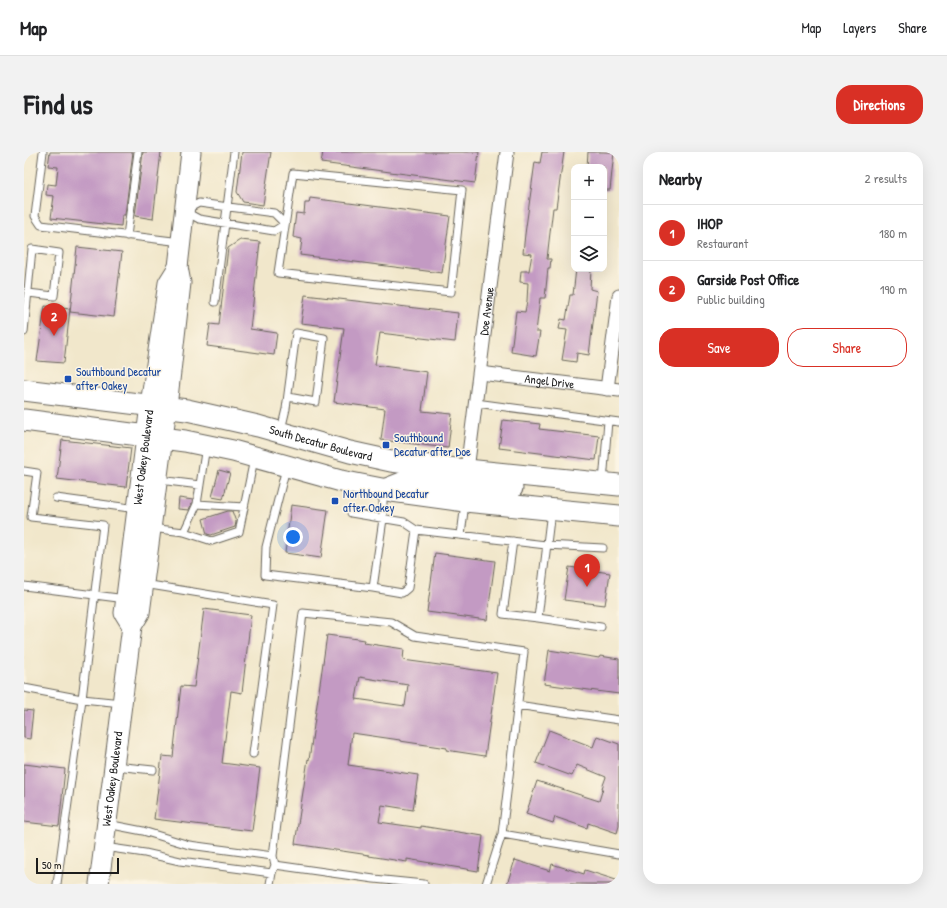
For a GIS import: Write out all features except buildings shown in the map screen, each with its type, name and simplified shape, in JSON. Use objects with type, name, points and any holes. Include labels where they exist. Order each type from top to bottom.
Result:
[{"type":"main road","name":"West Oakey Boulevard","points":[[132,626],[124,613],[137,509],[155,437],[159,406],[181,283],[178,267],[191,152]]},
{"type":"main road","name":"South Decatur Boulevard","points":[[24,390],[159,406],[231,419],[350,452],[385,460],[429,466],[611,484]]},
{"type":"main road","points":[[24,420],[206,445],[341,481],[420,496],[619,516]]},
{"type":"main road","name":"West Oakey Boulevard","points":[[99,884],[132,626],[140,613],[158,480],[155,437]]},
{"type":"main road","points":[[383,490],[412,479],[453,483],[460,482],[465,479],[467,470]]},
{"type":"main road","points":[[465,501],[467,493],[470,489],[476,487],[486,486],[515,488],[553,478]]},
{"type":"street","name":"Doe Avenue","points":[[467,470],[507,152]]},
{"type":"street","points":[[613,390],[619,296]]},
{"type":"street","name":"Angel Drive","points":[[480,373],[613,390]]},
{"type":"lane","points":[[43,152],[35,216],[41,225],[181,242]]},
{"type":"lane","points":[[128,236],[138,152]]},
{"type":"lane","points":[[215,302],[234,152]]},
{"type":"lane","points":[[184,212],[198,219],[274,231],[285,224],[293,172],[462,190],[451,292],[278,273],[285,224]]},
{"type":"lane","points":[[184,212],[199,203],[274,213],[285,224]]},
{"type":"lane","points":[[24,332],[32,250],[59,253],[54,296],[28,293]]},
{"type":"lane","points":[[280,432],[288,397],[296,333],[324,338],[316,402],[288,397]]},
{"type":"lane","points":[[476,403],[619,422]]},
{"type":"lane","points":[[608,421],[611,484]]},
{"type":"lane","points":[[184,532],[197,504],[206,445]]},
{"type":"lane","points":[[151,528],[184,532],[212,541],[239,532],[254,457]]},
{"type":"lane","points":[[287,466],[266,547],[265,575],[402,593],[408,588],[416,530]]},
{"type":"lane","points":[[24,471],[37,473],[31,517],[103,525],[57,884]]},
{"type":"lane","points":[[158,480],[200,484]]},
{"type":"lane","points":[[373,588],[383,519],[383,490]]},
{"type":"lane","points":[[56,498],[137,509]]},
{"type":"lane","points":[[460,535],[465,501]]},
{"type":"lane","points":[[197,504],[244,507]]},
{"type":"lane","points":[[538,618],[546,545],[552,509]]},
{"type":"lane","points":[[351,513],[404,522],[416,530],[546,545],[603,548]]},
{"type":"lane","points":[[513,541],[503,614],[601,627]]},
{"type":"lane","points":[[144,584],[273,605],[253,754]]},
{"type":"lane","points":[[24,586],[126,599]]},
{"type":"lane","points":[[270,884],[275,865],[273,856],[303,613],[391,622],[415,636],[524,652],[502,834],[486,884]]},
{"type":"lane","points":[[24,688],[122,703]]},
{"type":"lane","points":[[517,705],[619,720]]},
{"type":"lane","points":[[114,766],[153,770]]},
{"type":"lane","points":[[107,824],[143,831],[189,845],[273,856]]},
{"type":"lane","points":[[502,834],[619,854]]},
{"type":"lane","points":[[104,847],[145,853],[180,861],[272,873]]},
{"type":"lane","points":[[275,865],[374,879],[424,884]]},
{"type":"place","name":"Garside Post Office","points":[[54,336]]},
{"type":"place","name":"Southbound Decatur after Oakey","points":[[68,379]]},
{"type":"place","name":"Southbound Decatur after Doe","points":[[386,445]]},
{"type":"place","name":"Northbound Decatur after Oakey","points":[[335,501]]},
{"type":"place","name":"IHOP","points":[[587,587]]}]
